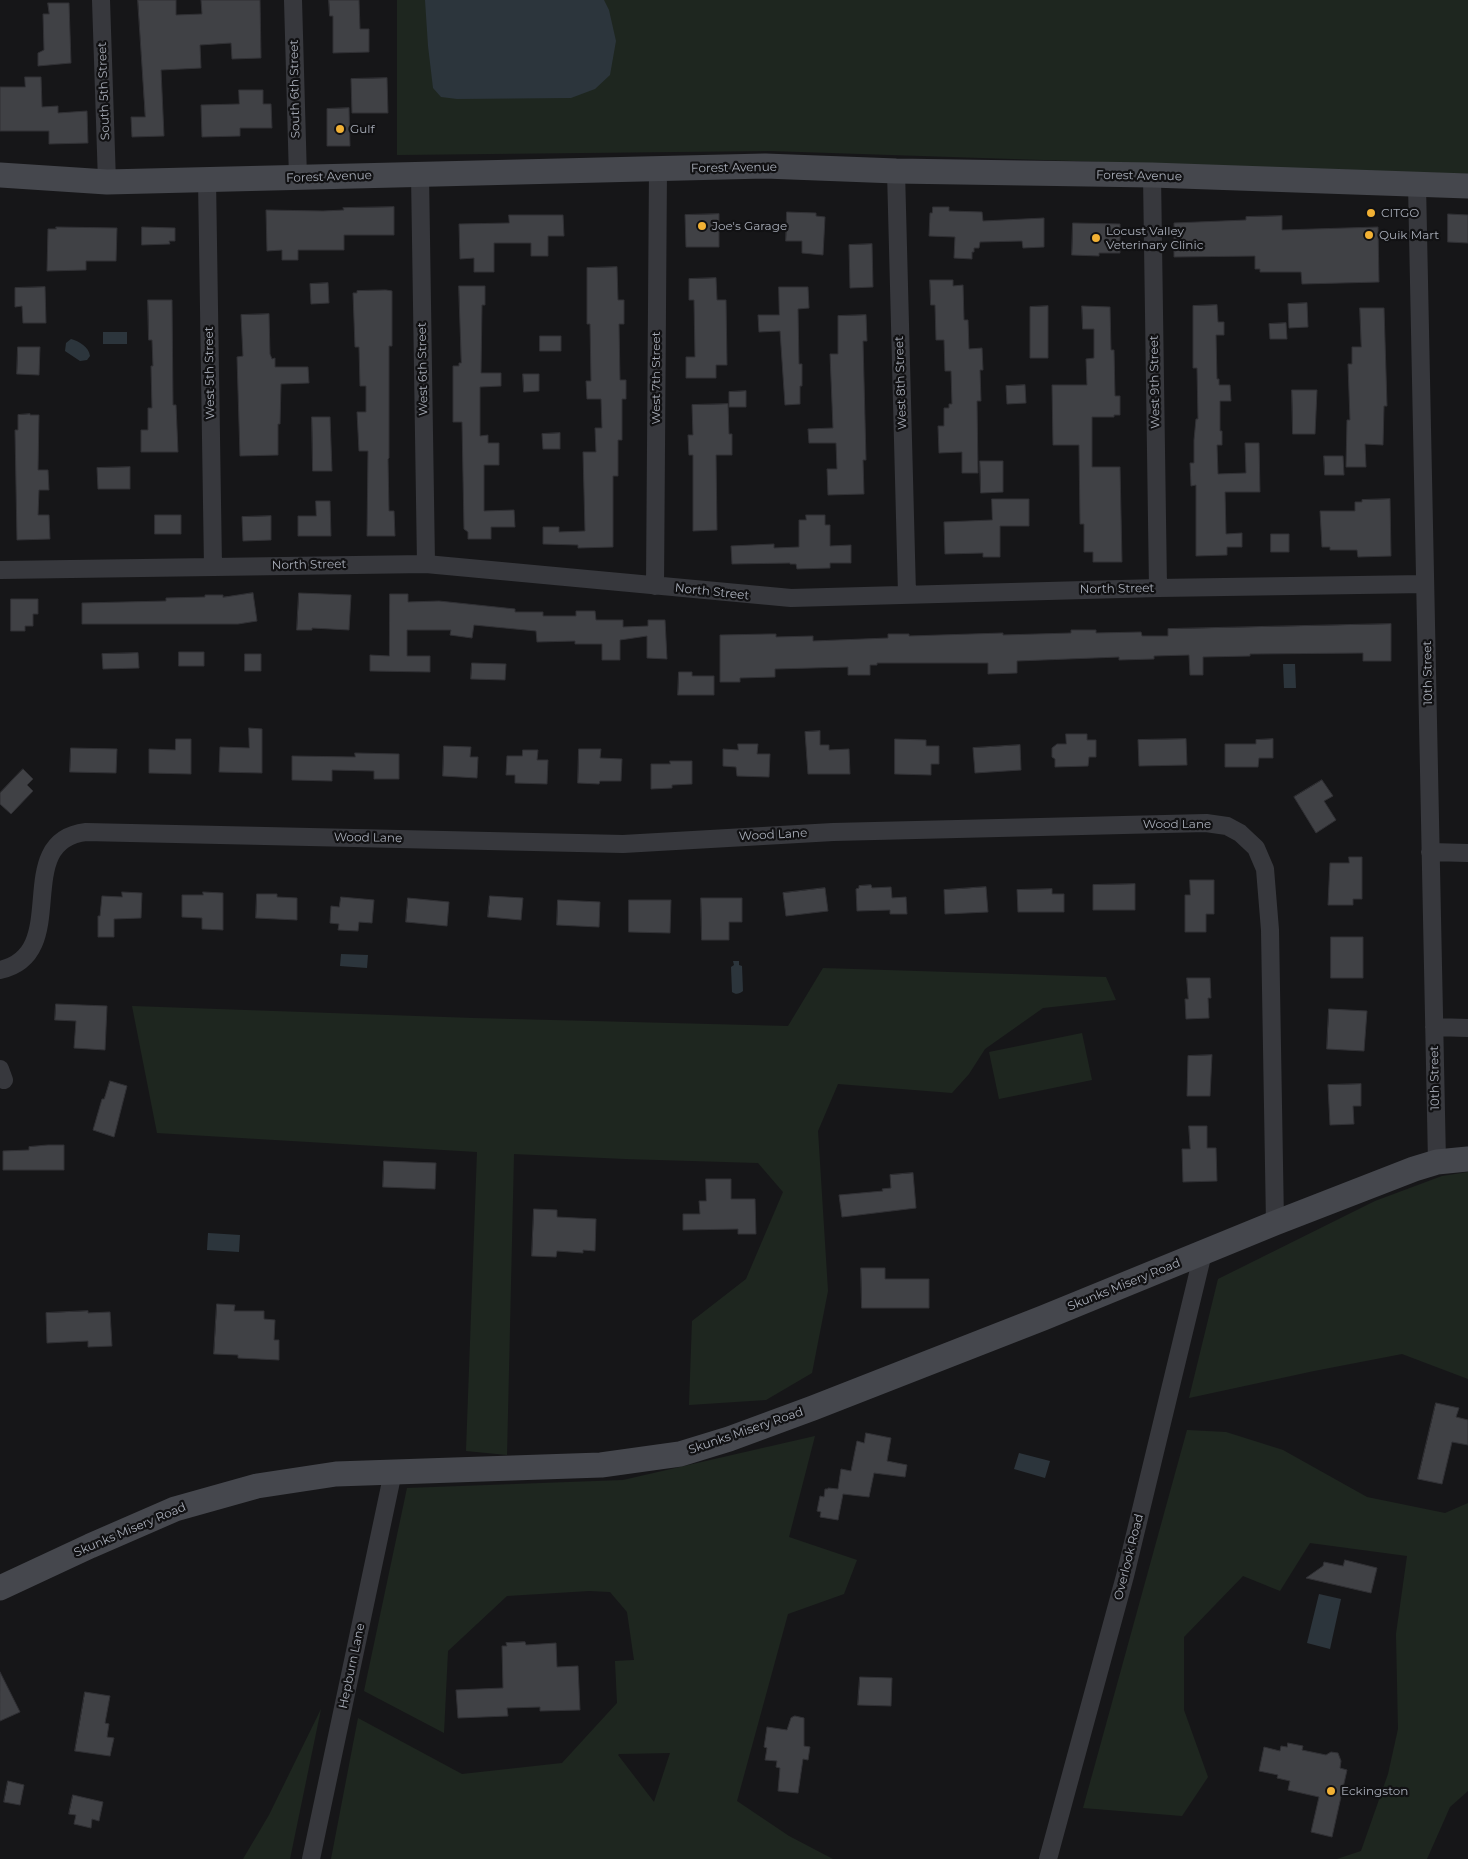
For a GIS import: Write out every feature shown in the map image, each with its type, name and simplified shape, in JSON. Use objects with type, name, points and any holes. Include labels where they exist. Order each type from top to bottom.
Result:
[{"type":"main road","name":"Forest Avenue","points":[[0,175],[107,182],[765,166],[1468,186]]},
{"type":"main road","name":"Skunks Misery Road","points":[[0,1588],[175,1509],[257,1486],[336,1474],[601,1465],[680,1454],[729,1439],[812,1408],[1043,1318],[1275,1223],[1414,1169],[1437,1162],[1468,1159]]},
{"type":"street","name":"South 5th Street","points":[[101,0],[107,182]]},
{"type":"street","name":"South 6th Street","points":[[293,0],[298,178]]},
{"type":"street","name":"West 7th Street","points":[[655,586],[658,169]]},
{"type":"street","name":"West 8th Street","points":[[896,171],[907,594]]},
{"type":"street","name":"West 6th Street","points":[[420,174],[426,564]]},
{"type":"street","name":"West 9th Street","points":[[1152,176],[1158,588]]},
{"type":"street","name":"West 5th Street","points":[[207,179],[213,566]]},
{"type":"street","name":"10th Street","points":[[1417,184],[1437,1162]]},
{"type":"street","name":"North Street","points":[[0,570],[426,564],[771,598],[1158,588],[1425,584]]},
{"type":"street","name":"Wood Lane","points":[[0,970],[13,968],[28,956],[38,934],[46,865],[57,845],[76,833],[623,844],[833,832],[1206,823],[1228,826],[1240,833],[1256,848],[1266,869],[1270,930],[1275,1223]]},
{"type":"street","points":[[1430,852],[1468,853]]},
{"type":"street","points":[[1434,1028],[1468,1028]]},
{"type":"street","name":"Overlook Road","points":[[1048,1859],[1125,1576],[1202,1253]]},
{"type":"street","name":"Hepburn Lane","points":[[311,1859],[393,1472]]},
{"type":"shaded area","points":[[397,0],[1468,0],[1468,174],[770,151],[397,155]]},
{"type":"shaded area","points":[[425,0],[604,0],[609,10],[616,41],[610,75],[595,89],[571,98],[457,99],[441,97],[433,88]]},
{"type":"shaded area","points":[[103,332],[127,332],[127,344],[103,344]]},
{"type":"shaded area","points":[[71,339],[86,347],[90,356],[87,360],[80,361],[65,351],[66,343]]},
{"type":"shaded area","points":[[1283,664],[1295,664],[1296,688],[1284,688]]},
{"type":"shaded area","points":[[341,954],[368,955],[367,968],[340,966]]},
{"type":"shaded area","points":[[733,961],[739,961],[739,965],[742,966],[743,991],[738,994],[732,992],[731,967],[734,965]]},
{"type":"shaded area","points":[[823,968],[1106,977],[1116,1000],[1043,1008],[985,1049],[969,1074],[952,1093],[838,1084],[818,1131],[828,1291],[812,1373],[766,1400],[689,1405],[692,1321],[746,1279],[783,1192],[758,1163],[514,1154],[507,1455],[466,1451],[477,1152],[157,1133],[132,1006],[473,1018],[788,1026]]},
{"type":"shaded area","points":[[1082,1033],[1092,1080],[999,1099],[989,1052]]},
{"type":"shaded area","points":[[1468,1172],[1468,1379],[1402,1354],[1189,1398],[1218,1279],[1375,1201],[1442,1176]]},
{"type":"shaded area","points":[[208,1233],[240,1235],[239,1252],[207,1250]]},
{"type":"shaded area","points":[[1187,1430],[1226,1432],[1283,1450],[1367,1497],[1445,1513],[1468,1503],[1468,1791],[1450,1807],[1427,1859],[1337,1859],[1361,1851],[1388,1774],[1398,1729],[1396,1634],[1407,1556],[1310,1543],[1280,1591],[1243,1576],[1184,1637],[1184,1710],[1208,1777],[1182,1816],[1083,1808]]},
{"type":"shaded area","points":[[815,1436],[789,1537],[857,1560],[844,1594],[788,1614],[737,1801],[789,1836],[833,1859],[331,1859],[358,1718],[462,1774],[562,1763],[617,1703],[615,1661],[634,1660],[627,1612],[610,1592],[589,1591],[507,1596],[448,1651],[444,1733],[364,1691],[407,1488],[623,1480]],"holes":[[[670,1753],[654,1802],[618,1755],[619,1754]]]},
{"type":"shaded area","points":[[1019,1453],[1050,1461],[1045,1478],[1014,1469]]},
{"type":"shaded area","points":[[1319,1594],[1341,1599],[1330,1649],[1307,1643]]},
{"type":"shaded area","points":[[321,1709],[290,1859],[243,1859],[269,1815]]},
{"type":"building","points":[[138,0],[176,0],[176,15],[202,14],[201,0],[260,0],[261,58],[232,59],[231,43],[200,45],[201,68],[161,70],[164,136],[132,137],[131,117],[145,117]]},
{"type":"building","points":[[329,0],[359,0],[360,29],[369,29],[369,52],[333,53],[333,16],[330,16]]},
{"type":"building","points":[[48,3],[69,3],[71,63],[38,66],[38,53],[44,50],[43,14],[49,14]]},
{"type":"building","points":[[25,77],[41,77],[42,107],[58,106],[58,113],[87,111],[88,143],[49,144],[49,131],[0,131],[0,87],[25,87]]},
{"type":"building","points":[[387,78],[388,113],[352,113],[351,79]]},
{"type":"building","points":[[239,90],[263,90],[263,104],[271,104],[272,128],[240,128],[240,136],[202,137],[201,105],[239,104]]},
{"type":"building","points":[[349,108],[350,146],[327,146],[327,109]]},
{"type":"building","points":[[394,207],[394,235],[344,235],[344,250],[298,250],[298,260],[282,260],[282,250],[267,251],[266,210],[323,211],[344,210],[343,208]]},
{"type":"building","points":[[933,207],[949,207],[949,211],[982,212],[983,221],[1044,218],[1044,247],[1023,248],[1022,241],[980,242],[979,248],[974,248],[974,252],[972,252],[972,259],[954,258],[955,237],[929,236],[930,213],[932,213]]},
{"type":"building","points":[[787,212],[816,213],[816,216],[825,217],[823,255],[802,253],[802,241],[786,241]]},
{"type":"building","name":"Joe's Garage","points":[[719,214],[719,247],[686,247],[685,215]]},
{"type":"building","points":[[1448,214],[1468,215],[1468,243],[1448,242]]},
{"type":"building","points":[[509,215],[563,215],[564,236],[548,236],[548,256],[531,256],[531,243],[494,243],[494,272],[474,272],[474,258],[460,259],[459,224],[509,223]]},
{"type":"building","points":[[1282,216],[1282,230],[1378,227],[1379,282],[1302,284],[1301,272],[1260,272],[1260,269],[1255,269],[1255,256],[1174,257],[1174,223],[1246,220],[1246,217]]},
{"type":"building","name":"Locust Valley Veterinary Clinic","points":[[1073,223],[1120,224],[1120,253],[1099,253],[1099,256],[1072,255]]},
{"type":"building","points":[[56,227],[117,228],[116,261],[86,261],[86,270],[47,271],[48,229],[56,229]]},
{"type":"building","points":[[142,227],[175,228],[175,241],[169,241],[170,244],[142,245]]},
{"type":"building","points":[[872,244],[873,287],[850,288],[849,245]]},
{"type":"building","points":[[617,267],[618,300],[624,300],[624,324],[619,324],[620,380],[626,380],[626,399],[622,399],[622,440],[618,440],[618,476],[613,476],[613,547],[578,548],[578,545],[543,544],[543,527],[559,527],[559,532],[585,531],[583,452],[596,452],[595,428],[602,428],[601,399],[587,399],[586,381],[591,381],[590,324],[587,324],[587,268]]},
{"type":"building","points":[[716,278],[717,300],[726,300],[727,365],[716,365],[716,378],[686,378],[686,357],[695,357],[694,300],[689,300],[689,279]]},
{"type":"building","points":[[930,280],[953,280],[953,286],[963,285],[964,320],[968,320],[969,349],[982,348],[983,370],[980,370],[981,401],[977,401],[978,473],[962,473],[962,452],[939,453],[938,426],[944,426],[944,408],[949,408],[949,404],[952,404],[951,371],[945,371],[944,340],[936,340],[935,305],[931,305]]},
{"type":"building","points":[[328,283],[329,303],[311,304],[310,284]]},
{"type":"building","points":[[459,286],[485,286],[485,305],[482,305],[481,373],[501,373],[501,386],[480,387],[480,436],[488,435],[488,443],[499,443],[499,465],[484,465],[484,511],[514,510],[515,527],[491,527],[491,539],[468,539],[468,532],[464,529],[462,422],[453,422],[453,366],[459,366],[459,363],[461,363]]},
{"type":"building","points":[[45,287],[46,323],[23,323],[22,306],[15,307],[15,288]]},
{"type":"building","points":[[779,287],[808,287],[809,308],[798,309],[799,364],[802,364],[800,404],[785,405],[780,331],[759,332],[758,315],[779,315]]},
{"type":"building","points":[[357,291],[392,291],[392,346],[389,346],[388,459],[389,511],[394,511],[395,536],[367,536],[368,451],[359,451],[357,412],[366,412],[366,386],[360,386],[359,347],[355,347],[353,293],[357,293]]},
{"type":"building","points":[[148,300],[172,300],[173,405],[176,405],[178,452],[141,452],[141,430],[148,430],[148,408],[152,408],[151,366],[153,366],[152,340],[149,340]]},
{"type":"building","points":[[1307,303],[1308,327],[1289,328],[1288,304]]},
{"type":"building","points":[[1217,305],[1218,322],[1224,322],[1224,335],[1216,335],[1217,379],[1219,379],[1219,385],[1230,385],[1231,401],[1220,401],[1222,445],[1217,445],[1218,474],[1246,473],[1245,443],[1259,443],[1260,492],[1225,492],[1226,534],[1242,533],[1242,547],[1227,547],[1227,555],[1196,556],[1196,485],[1191,486],[1190,463],[1194,463],[1194,440],[1196,419],[1198,419],[1197,368],[1193,368],[1193,306]]},
{"type":"building","points":[[1048,306],[1048,358],[1030,358],[1030,307]]},
{"type":"building","points":[[1082,306],[1110,307],[1111,350],[1114,350],[1115,396],[1120,396],[1120,415],[1114,415],[1114,417],[1092,417],[1092,467],[1120,467],[1122,562],[1093,562],[1093,552],[1084,552],[1084,524],[1080,524],[1079,445],[1053,445],[1052,385],[1087,385],[1086,359],[1094,358],[1094,329],[1083,329]]},
{"type":"building","points":[[1360,308],[1384,308],[1387,406],[1384,406],[1383,445],[1365,444],[1366,467],[1346,467],[1347,420],[1350,420],[1348,364],[1352,364],[1352,347],[1361,347]]},
{"type":"building","points":[[269,314],[270,354],[272,359],[275,358],[275,367],[308,367],[309,383],[281,384],[278,455],[240,456],[237,357],[243,356],[241,315]]},
{"type":"building","points":[[866,315],[867,341],[863,341],[866,460],[863,460],[864,494],[828,495],[827,469],[837,469],[836,443],[809,443],[808,429],[833,428],[830,354],[838,354],[838,316]]},
{"type":"building","points":[[1286,323],[1287,339],[1270,339],[1269,324]]},
{"type":"building","points":[[540,336],[561,336],[561,351],[540,351]]},
{"type":"building","points":[[18,347],[40,347],[39,375],[17,374]]},
{"type":"building","points":[[523,374],[539,374],[539,391],[524,392]]},
{"type":"building","points":[[1025,385],[1026,403],[1007,404],[1006,386]]},
{"type":"building","points":[[1292,390],[1317,390],[1315,434],[1293,434]]},
{"type":"building","points":[[746,391],[746,407],[729,407],[729,392]]},
{"type":"building","points":[[728,404],[729,434],[732,434],[732,455],[716,455],[717,530],[693,531],[693,455],[689,455],[688,435],[693,435],[692,405]]},
{"type":"building","points":[[18,415],[39,415],[38,470],[48,470],[49,490],[39,490],[38,515],[49,515],[50,539],[17,540],[15,430],[18,430]]},
{"type":"building","points":[[312,417],[330,417],[332,471],[313,471]]},
{"type":"building","points":[[560,433],[560,449],[543,449],[542,434]]},
{"type":"building","points":[[1324,456],[1343,456],[1344,475],[1325,475]]},
{"type":"building","points":[[980,461],[1003,461],[1003,492],[981,493]]},
{"type":"building","points":[[130,467],[130,489],[98,489],[97,468]]},
{"type":"building","points":[[992,499],[1029,499],[1029,526],[1000,526],[1000,557],[983,557],[983,553],[945,554],[944,522],[992,520]]},
{"type":"building","points":[[1390,499],[1391,556],[1358,557],[1357,550],[1330,550],[1330,547],[1322,547],[1320,511],[1355,511],[1355,502]]},
{"type":"building","points":[[316,501],[330,501],[331,536],[298,536],[298,516],[316,516]]},
{"type":"building","points":[[155,515],[181,515],[181,534],[155,534]]},
{"type":"building","points":[[806,515],[825,515],[825,525],[830,525],[830,546],[851,545],[851,563],[830,563],[830,568],[797,569],[796,564],[790,563],[732,564],[731,546],[774,544],[774,548],[799,547],[799,520],[806,520]]},
{"type":"building","points":[[271,516],[271,540],[243,541],[242,517]]},
{"type":"building","points":[[1271,534],[1289,534],[1289,552],[1271,552]]},
{"type":"building","points":[[253,593],[257,621],[238,624],[82,624],[82,603],[166,601],[166,598],[205,597],[205,595],[223,595],[223,597]]},
{"type":"building","points":[[299,593],[351,595],[349,630],[312,628],[312,630],[297,630]]},
{"type":"building","points":[[390,594],[408,594],[408,602],[439,601],[515,609],[515,612],[543,612],[543,616],[576,616],[576,611],[595,611],[596,620],[623,620],[623,627],[648,626],[648,620],[665,620],[667,659],[647,658],[647,636],[620,640],[620,660],[602,660],[602,644],[575,644],[575,641],[537,642],[536,631],[474,625],[472,638],[450,635],[451,630],[407,630],[407,656],[430,656],[430,672],[370,671],[370,655],[389,656]]},
{"type":"building","points":[[11,599],[38,599],[38,614],[33,614],[33,626],[25,626],[25,631],[11,631]]},
{"type":"building","points":[[1391,624],[1391,661],[1363,661],[1363,653],[1250,654],[1250,656],[1203,657],[1203,675],[1190,675],[1189,655],[1154,656],[1154,659],[1119,660],[1119,657],[1017,661],[1017,673],[988,674],[988,663],[877,663],[877,665],[870,665],[870,675],[848,675],[848,667],[775,669],[775,677],[740,678],[740,682],[720,682],[720,635],[776,634],[776,637],[813,636],[813,641],[888,638],[888,634],[909,634],[909,636],[1003,633],[1003,635],[1071,633],[1071,630],[1096,630],[1096,633],[1141,632],[1142,636],[1168,636],[1168,629]]},
{"type":"building","points":[[179,652],[204,652],[204,666],[179,666]]},
{"type":"building","points":[[138,653],[139,668],[103,669],[102,654]]},
{"type":"building","points":[[245,654],[261,654],[261,671],[245,671]]},
{"type":"building","points":[[472,663],[506,664],[505,680],[471,679]]},
{"type":"building","points":[[679,672],[692,672],[692,676],[714,676],[714,695],[678,695]]},
{"type":"building","points":[[249,728],[262,729],[262,773],[219,772],[220,747],[249,748]]},
{"type":"building","points":[[820,731],[820,745],[829,745],[829,750],[849,749],[850,774],[808,774],[805,732]]},
{"type":"building","points":[[1066,734],[1087,734],[1087,740],[1096,740],[1096,757],[1089,757],[1088,766],[1055,767],[1052,748],[1057,744],[1066,744]]},
{"type":"building","points":[[176,739],[191,739],[191,774],[149,773],[149,749],[175,750]]},
{"type":"building","points":[[895,739],[926,740],[926,746],[939,746],[939,764],[931,764],[931,775],[895,774]]},
{"type":"building","points":[[1186,739],[1187,765],[1139,766],[1138,740]]},
{"type":"building","points":[[1273,739],[1273,758],[1259,758],[1258,767],[1225,767],[1225,744],[1256,744],[1256,740]]},
{"type":"building","points":[[738,744],[758,744],[757,754],[770,754],[769,777],[737,776],[736,767],[723,766],[723,749],[738,750]]},
{"type":"building","points":[[1020,745],[1021,770],[975,773],[973,748]]},
{"type":"building","points":[[444,746],[471,747],[470,757],[478,757],[477,778],[443,776]]},
{"type":"building","points":[[71,748],[117,749],[116,773],[70,772]]},
{"type":"building","points":[[579,749],[601,749],[600,758],[622,759],[621,781],[600,781],[599,784],[578,783]]},
{"type":"building","points":[[523,750],[538,750],[537,760],[548,760],[547,784],[515,783],[515,775],[506,775],[507,756],[522,756]]},
{"type":"building","points":[[355,753],[399,754],[399,779],[374,779],[374,771],[332,770],[332,781],[292,780],[292,756],[355,757]]},
{"type":"building","points":[[670,761],[692,761],[692,784],[672,785],[672,788],[651,789],[651,764],[670,764]]},
{"type":"building","points":[[23,769],[33,779],[27,785],[33,791],[11,814],[0,804],[0,793]]},
{"type":"building","points":[[1322,780],[1333,796],[1324,801],[1336,820],[1316,833],[1294,797]]},
{"type":"building","points":[[1349,857],[1362,857],[1362,899],[1353,899],[1353,905],[1328,905],[1330,863],[1349,863]]},
{"type":"building","points":[[1190,880],[1214,880],[1214,914],[1206,914],[1206,932],[1185,932],[1185,895],[1190,895]]},
{"type":"building","points":[[1135,884],[1135,910],[1093,910],[1093,885]]},
{"type":"building","points":[[871,885],[872,888],[891,887],[892,898],[906,897],[907,914],[890,914],[890,910],[857,911],[856,889],[859,886]]},
{"type":"building","points":[[986,887],[988,912],[945,914],[944,890]]},
{"type":"building","points":[[825,888],[828,911],[786,916],[783,893]]},
{"type":"building","points":[[1052,889],[1052,894],[1064,894],[1064,912],[1018,912],[1017,890]]},
{"type":"building","points":[[122,892],[142,893],[141,918],[114,919],[114,937],[98,937],[98,916],[100,916],[102,896],[122,897]]},
{"type":"building","points":[[203,892],[223,893],[223,930],[202,929],[202,918],[182,917],[182,895],[203,895]]},
{"type":"building","points":[[257,894],[277,894],[277,897],[297,898],[297,920],[256,918]]},
{"type":"building","points":[[490,896],[523,898],[521,920],[488,917]]},
{"type":"building","points":[[341,897],[374,900],[372,923],[359,922],[358,931],[338,930],[339,924],[330,923],[331,906],[339,907]]},
{"type":"building","points":[[408,898],[449,902],[447,926],[406,922]]},
{"type":"building","points":[[701,898],[742,898],[742,922],[729,922],[729,940],[702,940]]},
{"type":"building","points":[[558,900],[600,902],[599,927],[557,925]]},
{"type":"building","points":[[629,900],[671,900],[670,933],[629,932]]},
{"type":"building","points":[[1331,937],[1363,937],[1363,978],[1331,978]]},
{"type":"building","points":[[1187,978],[1210,978],[1209,1018],[1186,1019],[1185,999],[1188,999]]},
{"type":"building","points":[[56,1004],[107,1006],[105,1050],[74,1048],[76,1021],[55,1020]]},
{"type":"building","points":[[1329,1009],[1367,1011],[1364,1051],[1327,1049]]},
{"type":"building","points":[[1212,1055],[1210,1096],[1187,1096],[1188,1056]]},
{"type":"building","points":[[110,1081],[127,1086],[114,1137],[93,1130],[102,1099],[104,1099]]},
{"type":"building","points":[[1361,1084],[1361,1106],[1353,1106],[1354,1124],[1330,1125],[1328,1085]]},
{"type":"building","points":[[1189,1126],[1207,1126],[1207,1148],[1216,1148],[1217,1181],[1183,1182],[1182,1149],[1190,1149]]},
{"type":"building","points":[[64,1145],[64,1170],[3,1170],[3,1151],[29,1150],[29,1147]]},
{"type":"building","points":[[384,1161],[436,1163],[435,1189],[383,1187]]},
{"type":"building","points":[[913,1173],[916,1208],[842,1217],[839,1195],[883,1191],[882,1189],[891,1188],[890,1175]]},
{"type":"building","points":[[706,1179],[731,1179],[731,1199],[755,1199],[756,1234],[738,1234],[738,1229],[683,1230],[683,1214],[700,1214],[699,1201],[706,1201]]},
{"type":"building","points":[[534,1209],[557,1210],[557,1217],[596,1219],[595,1251],[583,1250],[583,1253],[557,1251],[556,1257],[532,1256]]},
{"type":"building","points":[[861,1268],[885,1268],[885,1279],[929,1279],[929,1308],[862,1308]]},
{"type":"building","points":[[217,1304],[235,1305],[234,1311],[264,1311],[264,1319],[275,1320],[274,1340],[279,1340],[279,1360],[238,1358],[238,1355],[214,1354]]},
{"type":"building","points":[[88,1311],[88,1313],[110,1312],[112,1346],[88,1347],[88,1341],[47,1343],[46,1313]]},
{"type":"building","points":[[1436,1403],[1459,1408],[1456,1417],[1468,1420],[1468,1445],[1452,1442],[1442,1484],[1418,1479]]},
{"type":"building","points":[[866,1433],[891,1438],[887,1461],[907,1465],[905,1477],[874,1473],[869,1497],[843,1494],[838,1520],[820,1517],[821,1512],[817,1511],[820,1496],[824,1497],[825,1489],[838,1489],[841,1469],[851,1471],[857,1441],[864,1443]]},
{"type":"building","points":[[1345,1560],[1377,1568],[1371,1593],[1306,1578],[1323,1566],[1324,1562],[1343,1566]]},
{"type":"building","points":[[525,1642],[526,1645],[556,1643],[557,1667],[578,1666],[580,1710],[540,1711],[540,1707],[507,1708],[508,1716],[458,1718],[456,1690],[503,1688],[502,1646],[507,1646],[506,1643]]},
{"type":"building","points":[[0,1672],[20,1712],[0,1721]]},
{"type":"building","points":[[860,1677],[892,1678],[891,1706],[858,1705]]},
{"type":"building","points":[[85,1692],[110,1696],[105,1723],[109,1724],[107,1737],[114,1738],[110,1756],[75,1751]]},
{"type":"building","points":[[795,1716],[804,1718],[804,1746],[810,1747],[808,1760],[803,1759],[798,1793],[778,1791],[780,1768],[776,1767],[777,1761],[765,1760],[767,1748],[764,1747],[767,1727],[787,1730],[791,1718]]},
{"type":"building","name":"Eckingston","points":[[1288,1743],[1303,1746],[1302,1750],[1326,1755],[1331,1752],[1338,1753],[1341,1761],[1340,1768],[1347,1770],[1332,1837],[1311,1832],[1319,1797],[1288,1790],[1290,1781],[1277,1778],[1278,1775],[1259,1771],[1264,1747],[1280,1751],[1281,1746],[1287,1747]]},
{"type":"building","points":[[8,1781],[24,1785],[20,1805],[4,1802]]},
{"type":"building","points":[[73,1795],[103,1802],[99,1821],[92,1819],[91,1828],[74,1824],[76,1815],[69,1814]]},
{"type":"place","name":"Gulf","points":[[340,129]]},
{"type":"place","name":"CITGO","points":[[1371,213]]},
{"type":"place","name":"Joe's Garage","points":[[702,226]]},
{"type":"place","name":"Quik Mart","points":[[1369,235]]},
{"type":"place","name":"Locust Valley Veterinary Clinic","points":[[1096,238]]},
{"type":"place","name":"Eckingston","points":[[1331,1791]]}]
